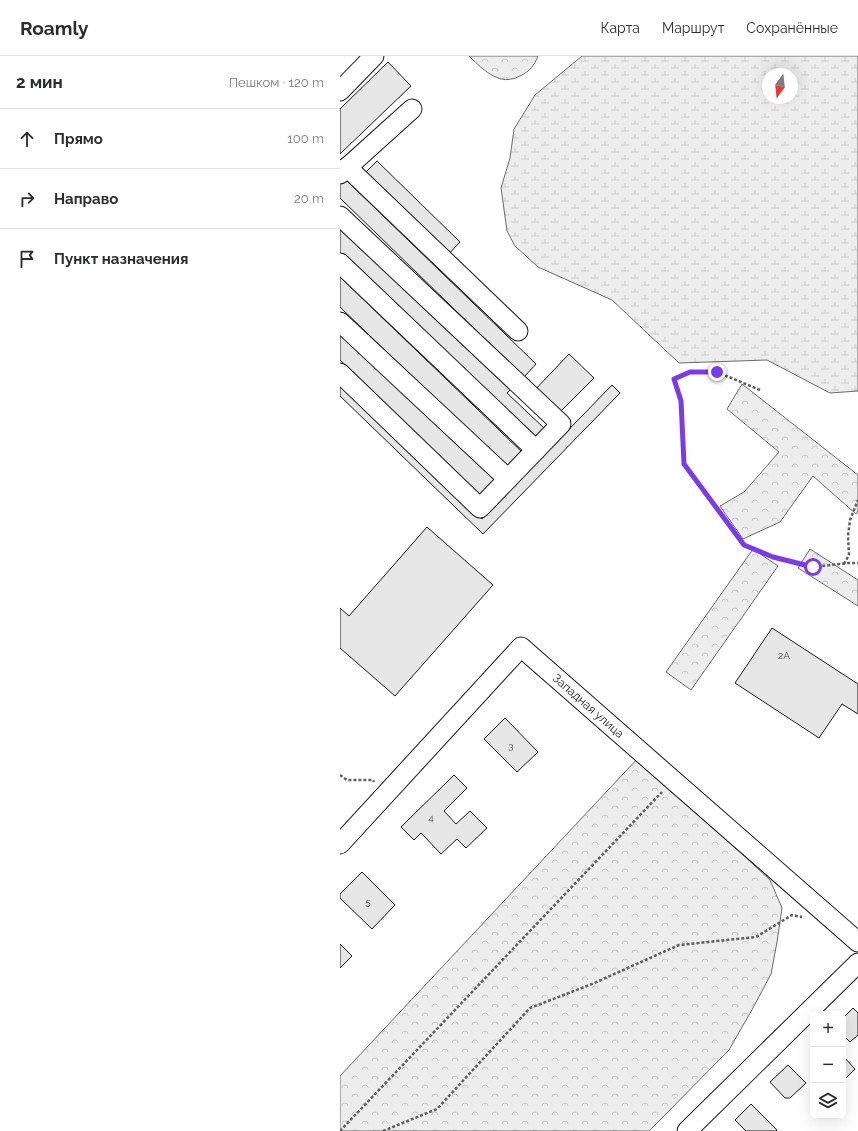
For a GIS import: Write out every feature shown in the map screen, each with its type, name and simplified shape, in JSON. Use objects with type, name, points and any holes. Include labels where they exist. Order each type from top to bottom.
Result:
[{"type":"street","points":[[340,91],[374,56]]},
{"type":"street","points":[[412,109],[344,170],[518,331]]},
{"type":"street","points":[[340,216],[562,424],[480,508],[340,373]]},
{"type":"street","points":[[340,263],[536,450]]},
{"type":"street","points":[[340,322],[508,480]]},
{"type":"street","name":"Западная улица","points":[[340,844],[521,647],[858,942]]},
{"type":"street","points":[[687,1131],[858,963]]},
{"type":"path","points":[[760,390],[717,372],[690,372],[674,379],[681,401],[684,464],[744,545],[773,557],[813,567],[858,563]]},
{"type":"path","points":[[844,564],[849,555],[848,536],[850,520],[858,500]]},
{"type":"path","points":[[340,775],[347,780],[373,780],[387,793]]},
{"type":"path","points":[[340,1131],[673,780]]},
{"type":"path","points":[[383,1131],[436,1110],[530,1008],[592,984],[679,945],[756,937],[792,915],[805,918]]},
{"type":"green space","points":[[469,56],[538,56],[529,70],[520,76],[505,80],[488,73]]},
{"type":"green space","points":[[582,56],[858,56],[858,391],[830,393],[767,360],[679,363],[612,300],[538,267],[515,246],[507,231],[501,188],[510,158],[514,129],[535,95]]},
{"type":"green space","points":[[742,384],[858,475],[858,511],[856,514],[813,476],[780,522],[743,539],[720,506],[744,492],[779,452],[727,409]]},
{"type":"green space","points":[[753,549],[778,566],[691,690],[666,672]]},
{"type":"green space","points":[[810,549],[858,580],[858,606],[798,568]]},
{"type":"green space","points":[[639,757],[770,880],[782,908],[771,974],[729,1050],[649,1131],[340,1131],[340,1076]]},
{"type":"building","points":[[388,62],[411,86],[340,154],[340,109]]},
{"type":"building","points":[[377,161],[460,242],[445,258],[361,177]]},
{"type":"building","points":[[343,177],[536,364],[524,377],[340,198],[340,180]]},
{"type":"building","points":[[340,225],[513,387],[507,393],[544,428],[536,437],[340,254]]},
{"type":"building","points":[[340,277],[524,454],[509,470],[340,307]]},
{"type":"building","points":[[340,329],[496,480],[481,496],[340,360]]},
{"type":"building","points":[[569,354],[594,378],[556,416],[532,393]]},
{"type":"building","points":[[340,382],[482,519],[612,385],[620,393],[483,534],[340,396]]},
{"type":"building","points":[[427,527],[493,585],[395,696],[340,648],[340,608],[349,616]]},
{"type":"building","points":[[772,628],[858,684],[858,714],[842,704],[819,738],[735,683]]},
{"type":"building","points":[[505,718],[538,752],[517,772],[484,739]]},
{"type":"building","points":[[454,775],[467,788],[444,811],[456,824],[470,811],[487,828],[466,848],[457,839],[441,854],[421,833],[414,840],[401,827]]},
{"type":"building","points":[[362,872],[395,905],[372,929],[340,898],[340,894]]},
{"type":"building","points":[[340,944],[352,956],[340,968]]},
{"type":"building","points":[[853,1008],[858,1013],[858,1035],[850,1042],[846,1038],[846,1015]]},
{"type":"building","points":[[846,1059],[855,1069],[846,1078]]},
{"type":"building","points":[[788,1065],[806,1083],[790,1098],[785,1098],[770,1082]]},
{"type":"building","points":[[751,1104],[777,1130],[776,1131],[746,1131],[735,1120]]},
{"type":"route","points":[[717,372],[690,372],[674,379],[681,401],[684,464],[744,545],[773,557],[813,567]]}]
